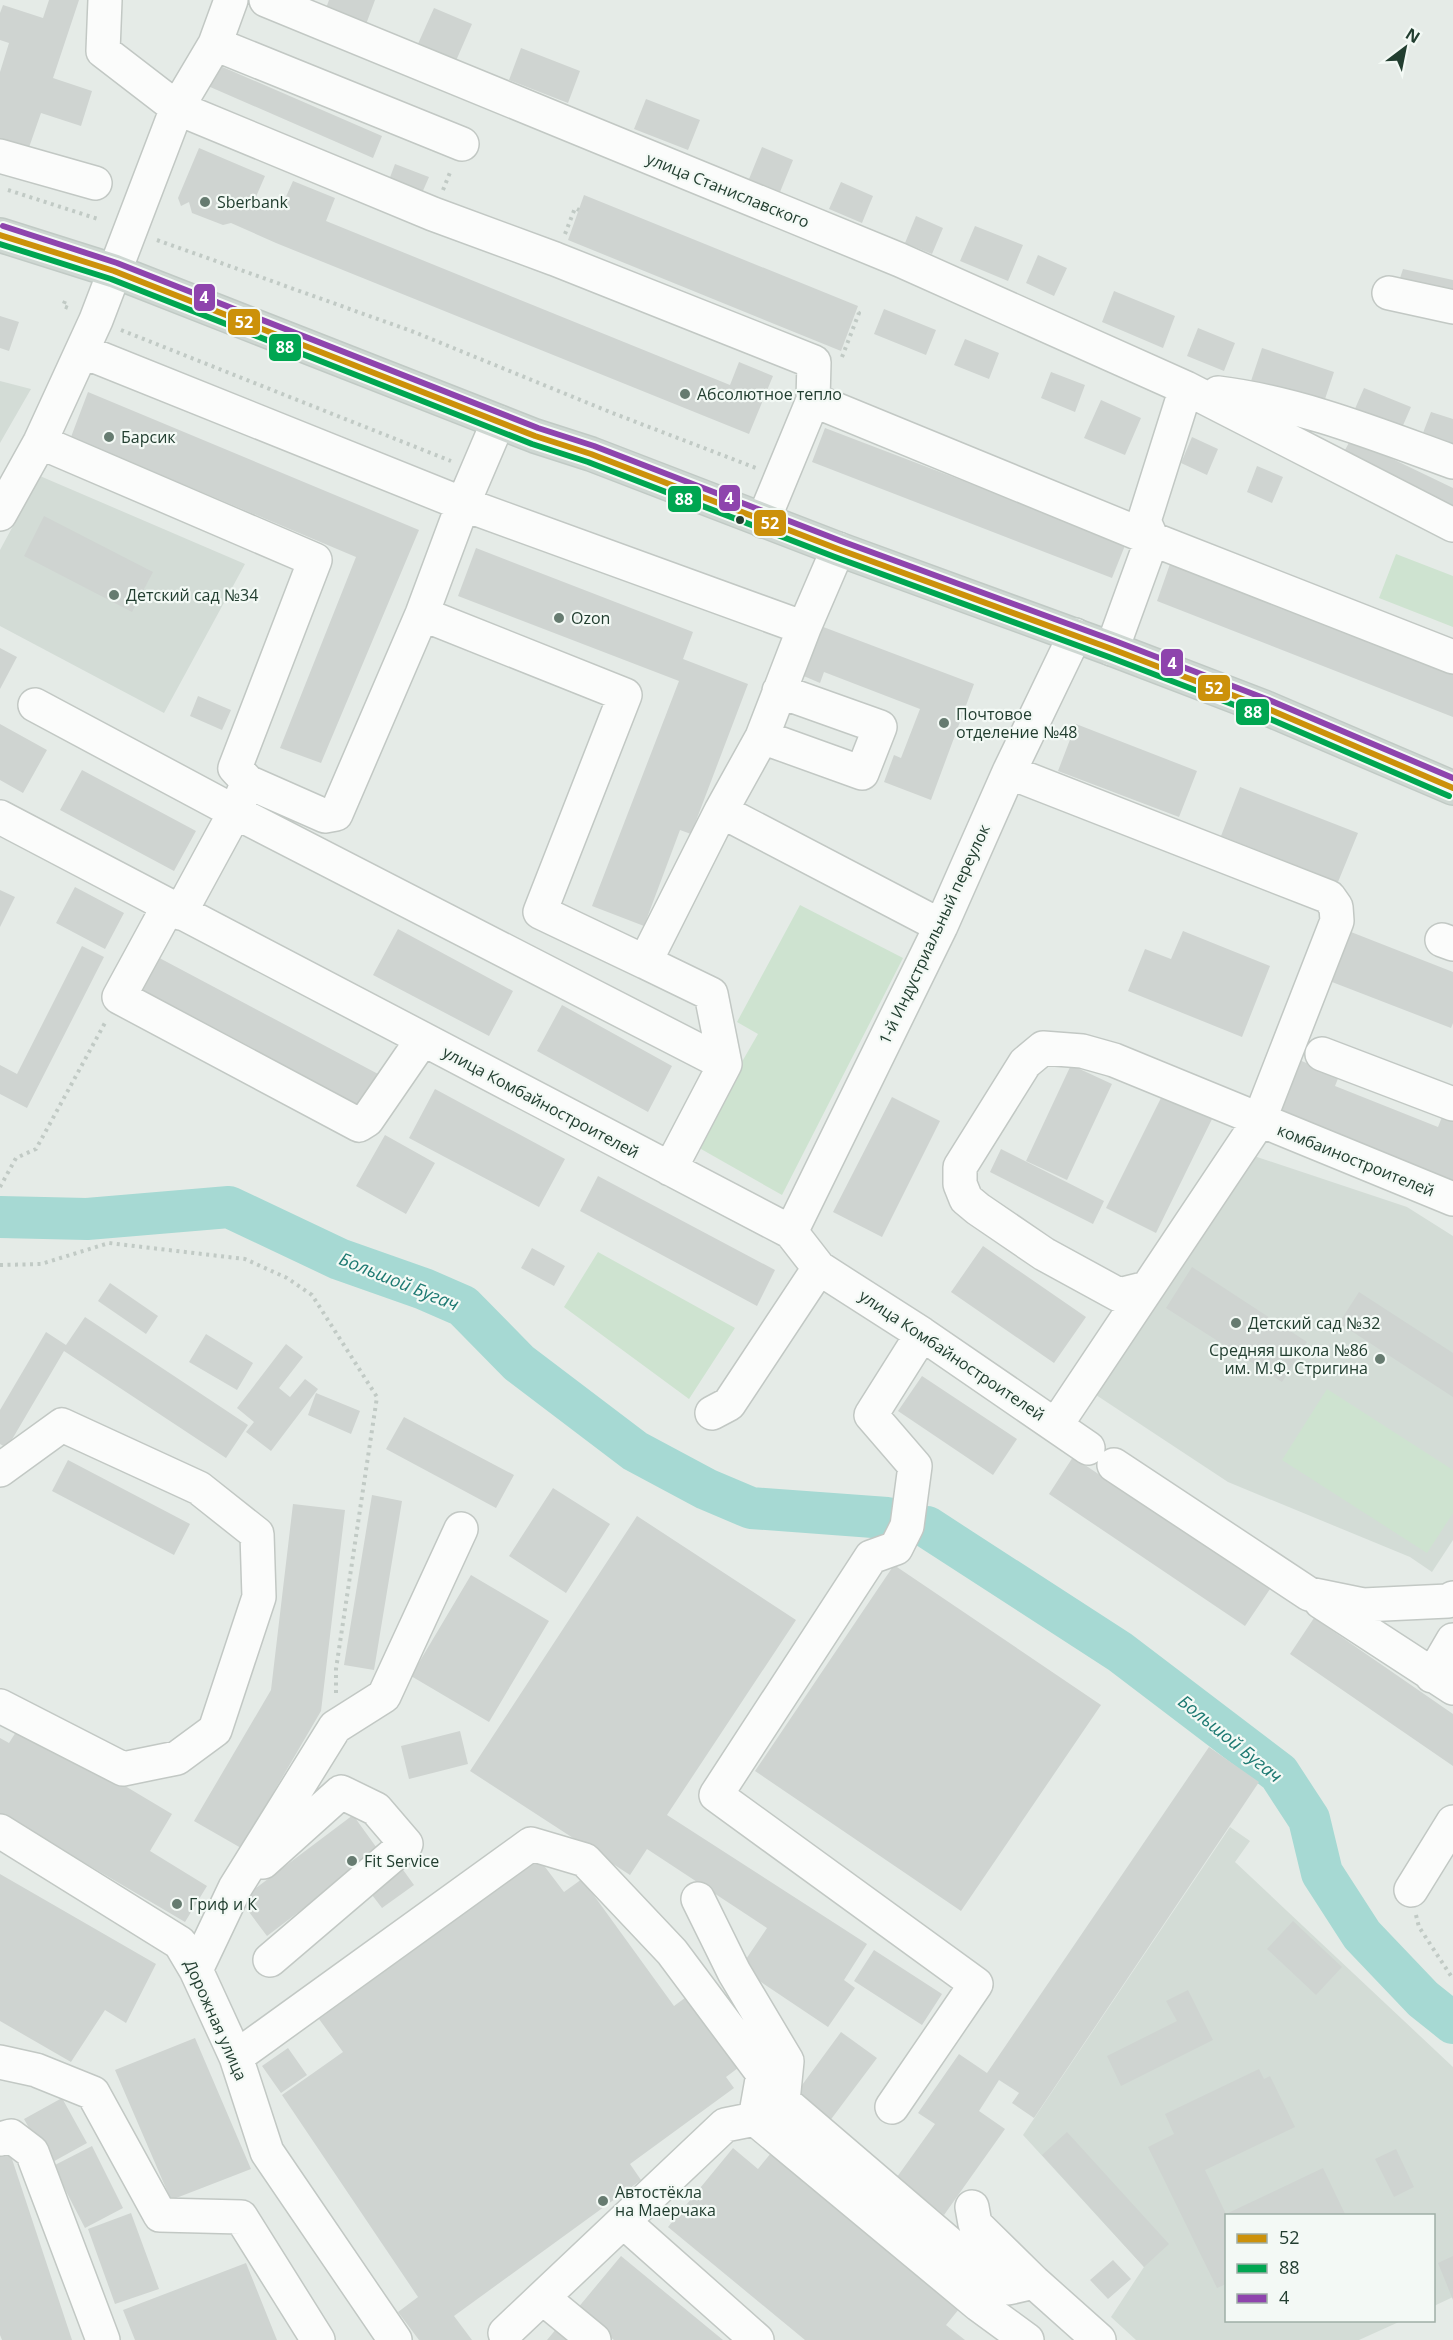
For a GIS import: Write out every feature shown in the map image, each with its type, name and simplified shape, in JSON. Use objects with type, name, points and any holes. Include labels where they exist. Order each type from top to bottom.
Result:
[{"type":"main road","points":[[0,235],[114,271],[498,422],[1075,635],[1266,708],[1453,788]]},
{"type":"street","points":[[105,0],[103,51],[177,108],[433,214],[577,267],[814,362],[813,400],[763,521]]},
{"type":"street","points":[[0,514],[40,442],[82,351],[177,108],[215,44],[231,0]]},
{"type":"street","name":"улица Станиславского","points":[[266,0],[900,260],[1186,388]]},
{"type":"street","points":[[215,44],[462,144]]},
{"type":"street","points":[[177,108],[228,114],[363,170]]},
{"type":"street","points":[[0,156],[95,183]]},
{"type":"street","points":[[1389,293],[1453,307]]},
{"type":"street","points":[[82,351],[463,504],[804,628]]},
{"type":"street","points":[[1186,388],[1238,395],[1332,418],[1453,462]]},
{"type":"street","points":[[1186,388],[1453,525]]},
{"type":"street","points":[[1112,650],[1152,539],[1144,522],[1186,388]]},
{"type":"street","points":[[813,400],[1152,539],[1453,657]]},
{"type":"street","points":[[40,442],[315,560],[235,768],[248,782],[325,816],[336,814],[422,614],[463,504],[498,422]]},
{"type":"street","points":[[645,962],[721,810],[762,737],[804,628],[838,549]]},
{"type":"street","points":[[422,614],[625,695],[540,912],[711,994],[725,1064],[670,1169]]},
{"type":"street","name":"1-й Индустриальный переулок","points":[[791,1232],[941,926],[1009,772],[1075,635]]},
{"type":"street","points":[[762,737],[862,773],[880,727],[779,691]]},
{"type":"street","points":[[35,705],[235,812],[725,1064]]},
{"type":"street","name":"улица Комбайностроителей","points":[[1009,772],[1329,897],[1336,907],[1337,921],[1259,1120],[1056,1425]]},
{"type":"street","points":[[248,782],[235,812],[119,997],[359,1125],[367,1120],[422,1040]]},
{"type":"street","points":[[721,810],[941,926]]},
{"type":"street","name":"улица Комбайностроителей","points":[[0,817],[791,1232],[819,1268],[922,1334],[1309,1594],[1364,1605],[1448,1601],[1453,1598]]},
{"type":"street","name":"комбаиностроителей","points":[[1147,1288],[1119,1295],[1044,1254],[966,1198],[960,1184],[960,1167],[1025,1063],[1043,1048],[1082,1051],[1113,1060],[1453,1199]]},
{"type":"street","points":[[1322,1054],[1452,1099]]},
{"type":"street","points":[[712,1413],[729,1404],[819,1268]]},
{"type":"street","points":[[892,2107],[976,1984],[716,1795],[871,1557],[896,1548],[907,1527],[915,1466],[871,1415],[922,1334]]},
{"type":"street","points":[[0,1470],[62,1425],[199,1488],[257,1534],[259,1597],[215,1730],[177,1758],[123,1769],[0,1706]]},
{"type":"street","points":[[196,1970],[235,1888],[335,1727],[384,1696],[461,1529]]},
{"type":"street","points":[[1309,1594],[1443,1682],[1453,1640]]},
{"type":"street","points":[[235,1888],[341,1792],[376,1809],[406,1844],[270,1960]]},
{"type":"street","points":[[1411,1890],[1453,1822]]},
{"type":"street","name":"Дорожная улица","points":[[0,1830],[180,1943],[196,1970],[236,2058],[267,2152],[395,2340]]},
{"type":"street","points":[[236,2058],[531,1844],[585,1860],[672,1952],[763,2074],[755,2119]]},
{"type":"street","points":[[698,1899],[734,1972],[788,2061],[783,2101],[999,2286],[1008,2288],[1034,2282]]},
{"type":"street","points":[[0,2062],[36,2070],[93,2093],[160,2215],[241,2217],[318,2340]]},
{"type":"street","points":[[505,2333],[725,2125],[755,2119]]},
{"type":"street","points":[[755,2119],[979,2305],[1027,2340]]},
{"type":"street","points":[[0,2139],[11,2136],[32,2152],[103,2340]]},
{"type":"street","points":[[972,2207],[975,2224],[1034,2282],[1099,2340]]},
{"type":"street","points":[[624,2222],[757,2340]]},
{"type":"street","points":[[543,2298],[594,2340]]},
{"type":"path","points":[[0,187],[98,219]]},
{"type":"path","points":[[562,241],[575,208],[579,210]]},
{"type":"path","points":[[157,240],[414,332],[610,412],[781,478]]},
{"type":"path","points":[[65,301],[63,306],[75,311]]},
{"type":"path","points":[[841,359],[859,313],[856,312]]},
{"type":"path","points":[[118,329],[477,471]]},
{"type":"path","points":[[0,1186],[16,1158],[36,1149],[119,997]]},
{"type":"path","points":[[0,1265],[41,1264],[109,1243],[245,1259],[287,1278],[312,1295],[377,1397],[336,1669],[335,1727]]},
{"type":"path","points":[[1411,1890],[1419,1928],[1453,1979]]},
{"type":"shaded area","points":[[0,381],[31,389],[0,443]]},
{"type":"shaded area","name":"Детский сад №34","points":[[40,476],[245,564],[164,713],[0,626],[0,550]]},
{"type":"shaded area","points":[[1251,1155],[1407,1207],[1453,1236],[1453,1540],[1432,1572],[1410,1557],[1228,1482],[1093,1393]]},
{"type":"shaded area","points":[[1230,1827],[1250,1841],[1235,1862],[1453,2067],[1453,2297],[1435,2306],[1435,2214],[1225,2214],[1225,2322],[1399,2322],[1359,2340],[1136,2340],[1111,2317],[1144,2267],[1023,2135]]},
{"type":"green space","points":[[1396,554],[1453,576],[1453,627],[1379,598]]},
{"type":"green space","points":[[800,905],[903,958],[782,1195],[694,1145],[758,1034],[737,1022]]},
{"type":"green space","points":[[598,1252],[735,1328],[689,1399],[564,1307]]},
{"type":"green space","points":[[1327,1389],[1453,1470],[1453,1513],[1427,1553],[1282,1460]]},
{"type":"building","points":[[49,0],[79,0],[53,78],[92,91],[81,126],[41,113],[26,156],[0,147],[0,72],[9,43],[0,40],[0,13],[3,5],[43,18]]},
{"type":"building","points":[[329,0],[375,0],[365,27],[325,11]]},
{"type":"building","points":[[434,8],[472,24],[455,63],[417,46]]},
{"type":"building","points":[[521,48],[580,71],[568,103],[509,80]]},
{"type":"building","points":[[211,62],[382,136],[373,158],[201,83]]},
{"type":"building","points":[[646,99],[700,120],[688,150],[634,129]]},
{"type":"building","points":[[762,147],[793,160],[780,192],[749,179]]},
{"type":"building","points":[[199,148],[265,176],[255,199],[280,210],[293,181],[335,198],[326,221],[730,385],[739,362],[773,376],[749,434],[231,223],[223,225],[192,213],[189,202],[181,206],[178,198]]},
{"type":"building","points":[[395,164],[429,177],[422,193],[389,180]]},
{"type":"building","points":[[841,182],[873,196],[862,223],[829,209]]},
{"type":"building","points":[[584,195],[858,306],[841,351],[568,240]]},
{"type":"building","points":[[916,216],[943,228],[932,254],[905,243]]},
{"type":"building","points":[[975,226],[1023,245],[1008,281],[960,261]]},
{"type":"building","points":[[1038,255],[1067,268],[1054,296],[1026,283]]},
{"type":"building","points":[[1403,269],[1453,280],[1453,301],[1397,287]]},
{"type":"building","points":[[1114,291],[1175,316],[1163,348],[1102,322]]},
{"type":"building","points":[[884,309],[936,330],[926,355],[874,334]]},
{"type":"building","points":[[0,316],[19,322],[9,351],[0,348]]},
{"type":"building","points":[[1198,328],[1235,343],[1224,371],[1187,356]]},
{"type":"building","points":[[965,339],[999,353],[989,379],[954,365]]},
{"type":"building","points":[[1262,348],[1334,372],[1323,405],[1251,381]]},
{"type":"building","points":[[1051,372],[1085,385],[1075,412],[1041,398]]},
{"type":"building","points":[[1364,388],[1411,407],[1401,430],[1354,411]]},
{"type":"building","points":[[88,392],[419,530],[321,763],[280,748],[356,557],[71,437]]},
{"type":"building","points":[[1101,400],[1141,418],[1125,455],[1084,438]]},
{"type":"building","points":[[1431,412],[1453,419],[1453,449],[1421,438]]},
{"type":"building","points":[[825,428],[1126,543],[1112,578],[812,462]]},
{"type":"building","points":[[1192,437],[1218,449],[1207,475],[1181,463]]},
{"type":"building","points":[[1351,439],[1453,488],[1453,514],[1339,461]]},
{"type":"building","points":[[1257,466],[1283,477],[1272,503],[1247,492]]},
{"type":"building","points":[[44,516],[153,572],[132,612],[24,556]]},
{"type":"building","points":[[476,548],[693,632],[683,659],[748,684],[691,834],[680,830],[644,926],[592,906],[679,681],[458,596]]},
{"type":"building","points":[[1170,564],[1453,675],[1453,717],[1157,601]]},
{"type":"building","points":[[818,625],[974,684],[931,800],[884,782],[894,755],[901,758],[920,709],[824,672],[820,683],[799,674]]},
{"type":"building","points":[[0,648],[17,657],[0,689]]},
{"type":"building","points":[[198,696],[231,710],[222,730],[190,716]]},
{"type":"building","points":[[0,724],[47,750],[23,793],[0,780]]},
{"type":"building","points":[[1076,724],[1197,771],[1179,817],[1058,771]]},
{"type":"building","points":[[82,770],[196,831],[174,871],[60,810]]},
{"type":"building","points":[[1240,787],[1358,833],[1338,882],[1221,836]]},
{"type":"building","points":[[75,887],[124,913],[105,949],[56,923]]},
{"type":"building","points":[[0,890],[15,897],[0,927]]},
{"type":"building","points":[[398,929],[513,991],[489,1036],[373,975]]},
{"type":"building","points":[[1183,931],[1270,966],[1242,1037],[1128,991],[1145,949],[1171,959]]},
{"type":"building","points":[[1351,932],[1453,972],[1453,1023],[1451,1028],[1332,982]]},
{"type":"building","points":[[82,946],[104,957],[27,1108],[0,1094],[0,1065],[17,1074]]},
{"type":"building","points":[[150,953],[380,1075],[358,1116],[128,995]]},
{"type":"building","points":[[562,1005],[672,1066],[648,1112],[537,1051]]},
{"type":"building","points":[[1294,1058],[1339,1076],[1335,1086],[1438,1127],[1442,1117],[1453,1122],[1453,1187],[1271,1115]]},
{"type":"building","points":[[1071,1065],[1112,1084],[1067,1180],[1026,1161]]},
{"type":"building","points":[[435,1089],[565,1159],[539,1207],[409,1138]]},
{"type":"building","points":[[1164,1092],[1213,1117],[1156,1233],[1106,1208]]},
{"type":"building","points":[[892,1097],[940,1121],[882,1237],[833,1212]]},
{"type":"building","points":[[385,1135],[435,1163],[406,1214],[356,1186]]},
{"type":"building","points":[[1001,1149],[1104,1201],[1093,1224],[990,1172]]},
{"type":"building","points":[[598,1176],[775,1270],[757,1306],[580,1211]]},
{"type":"building","points":[[983,1246],[1086,1317],[1054,1363],[951,1292]]},
{"type":"building","points":[[532,1248],[565,1266],[554,1286],[521,1268]]},
{"type":"building","points":[[1192,1267],[1307,1342],[1282,1382],[1166,1308]]},
{"type":"building","points":[[110,1283],[158,1316],[146,1334],[98,1301]]},
{"type":"building","points":[[1359,1292],[1453,1353],[1453,1397],[1339,1323]]},
{"type":"building","points":[[85,1317],[248,1425],[226,1458],[64,1351],[7,1448],[0,1444],[0,1410],[46,1332],[66,1345]]},
{"type":"building","points":[[206,1334],[253,1363],[237,1390],[189,1362]]},
{"type":"building","points":[[286,1344],[303,1357],[279,1388],[290,1397],[305,1379],[318,1389],[271,1451],[246,1432],[254,1422],[237,1408]]},
{"type":"building","points":[[922,1376],[1017,1439],[993,1475],[898,1411]]},
{"type":"building","points":[[316,1393],[360,1411],[351,1434],[308,1415]]},
{"type":"building","points":[[404,1417],[514,1475],[496,1508],[386,1449]]},
{"type":"building","points":[[1073,1457],[1270,1589],[1245,1626],[1049,1494]]},
{"type":"building","points":[[68,1460],[190,1524],[174,1555],[52,1491]]},
{"type":"building","points":[[553,1488],[610,1524],[566,1593],[509,1556]]},
{"type":"building","points":[[372,1495],[402,1501],[374,1670],[344,1665]]},
{"type":"building","points":[[293,1504],[345,1510],[321,1711],[241,1848],[194,1821],[271,1690]]},
{"type":"building","points":[[637,1516],[796,1620],[667,1815],[867,1944],[844,1980],[855,1988],[828,2027],[740,1968],[767,1928],[647,1849],[630,1875],[470,1771]]},
{"type":"building","points":[[894,1565],[1101,1705],[961,1911],[755,1771]]},
{"type":"building","points":[[471,1575],[549,1621],[489,1722],[411,1676]]},
{"type":"building","points":[[1314,1618],[1453,1714],[1453,1766],[1290,1654]]},
{"type":"building","points":[[21,1724],[172,1814],[150,1851],[207,1886],[185,1922],[0,1813],[0,1738],[9,1743]]},
{"type":"building","points":[[460,1731],[468,1764],[409,1779],[401,1746]]},
{"type":"building","points":[[1209,1747],[1259,1782],[1034,2118],[1012,2103],[1019,2093],[999,2080],[979,2111],[1005,2129],[944,2215],[897,2177],[935,2124],[918,2113],[959,2054],[987,2073]]},
{"type":"building","points":[[353,1815],[379,1851],[267,1936],[240,1900]]},
{"type":"building","points":[[539,1859],[564,1892],[582,1879],[674,2006],[689,1995],[742,2065],[726,2077],[734,2088],[630,2164],[641,2180],[454,2316],[472,2340],[419,2340],[398,2312],[418,2297],[282,2095],[343,2052],[319,2019]]},
{"type":"building","points":[[401,1867],[414,1885],[382,1908],[369,1891]]},
{"type":"building","points":[[0,1874],[156,1964],[126,2023],[105,2010],[71,2062],[0,2021]]},
{"type":"building","points":[[1293,1921],[1342,1967],[1316,1995],[1267,1949]]},
{"type":"building","points":[[874,1950],[942,1994],[922,2025],[854,1981]]},
{"type":"building","points":[[1188,1990],[1213,2040],[1121,2086],[1107,2056],[1177,2021],[1166,2001]]},
{"type":"building","points":[[841,2032],[877,2058],[829,2122],[794,2096]]},
{"type":"building","points":[[195,2038],[251,2169],[171,2200],[115,2070]]},
{"type":"building","points":[[288,2048],[307,2075],[281,2093],[262,2066]]},
{"type":"building","points":[[1259,2069],[1264,2079],[1270,2076],[1295,2127],[1205,2170],[1226,2214],[1225,2284],[1217,2288],[1148,2147],[1174,2134],[1165,2114]]},
{"type":"building","points":[[62,2098],[87,2143],[49,2164],[24,2119]]},
{"type":"building","points":[[1067,2132],[1169,2244],[1144,2267],[1042,2155]]},
{"type":"building","points":[[92,2146],[123,2208],[85,2228],[53,2166]]},
{"type":"building","points":[[733,2148],[758,2169],[771,2153],[959,2309],[946,2325],[965,2340],[805,2340],[668,2227]]},
{"type":"building","points":[[1396,2149],[1414,2187],[1394,2197],[1375,2159]]},
{"type":"building","points":[[9,2150],[72,2340],[2,2340],[0,2335],[0,2153]]},
{"type":"building","points":[[1323,2168],[1345,2214],[1226,2214]]},
{"type":"building","points":[[131,2213],[159,2289],[115,2304],[88,2229]]},
{"type":"building","points":[[621,2256],[723,2340],[614,2340],[577,2309]]},
{"type":"building","points":[[1453,2256],[1453,2300],[1438,2263]]},
{"type":"building","points":[[1113,2260],[1131,2279],[1108,2299],[1090,2280]]},
{"type":"building","points":[[246,2263],[277,2340],[135,2340],[123,2310]]},
{"type":"building","points":[[557,2328],[572,2340],[547,2340]]},
{"type":"waterway","name":"Большой Бугач","points":[[0,1217],[87,1219],[229,1207],[339,1259],[424,1289],[463,1306],[519,1363],[635,1451],[706,1489],[751,1508],[887,1518]]},
{"type":"waterway","name":"Большой Бугач","points":[[927,1527],[1120,1652],[1279,1773],[1309,1819],[1322,1873],[1362,1935],[1423,1999],[1453,2023]]},
{"type":"transit line","name":"4","points":[[3,226],[117,263],[538,428],[594,446],[841,541],[1115,641],[1269,700],[1453,778]]},
{"type":"transit line","name":"52","points":[[0,235],[114,271],[535,436],[591,454],[838,549],[1112,649],[1266,708],[1453,788]]},
{"type":"transit line","name":"88","points":[[0,244],[111,279],[532,444],[588,462],[835,557],[1109,657],[1263,716],[1449,796]]},
{"type":"place","name":"Sberbank","points":[[205,202]]},
{"type":"place","name":"Абсолютное тепло","points":[[685,394]]},
{"type":"place","name":"Барсик","points":[[109,437]]},
{"type":"place","name":"Детский сад №34","points":[[114,595]]},
{"type":"place","name":"Ozon","points":[[559,618]]},
{"type":"place","name":"Почтовое отделение №48","points":[[944,723]]},
{"type":"place","name":"Детский сад №32","points":[[1236,1323]]},
{"type":"place","name":"Средняя школа №86 им. М.Ф. Стригина","points":[[1380,1359]]},
{"type":"place","name":"Fit Service","points":[[352,1861]]},
{"type":"place","name":"Гриф и К","points":[[177,1904]]},
{"type":"place","name":"Автостёкла на Маерчака","points":[[603,2201]]}]
